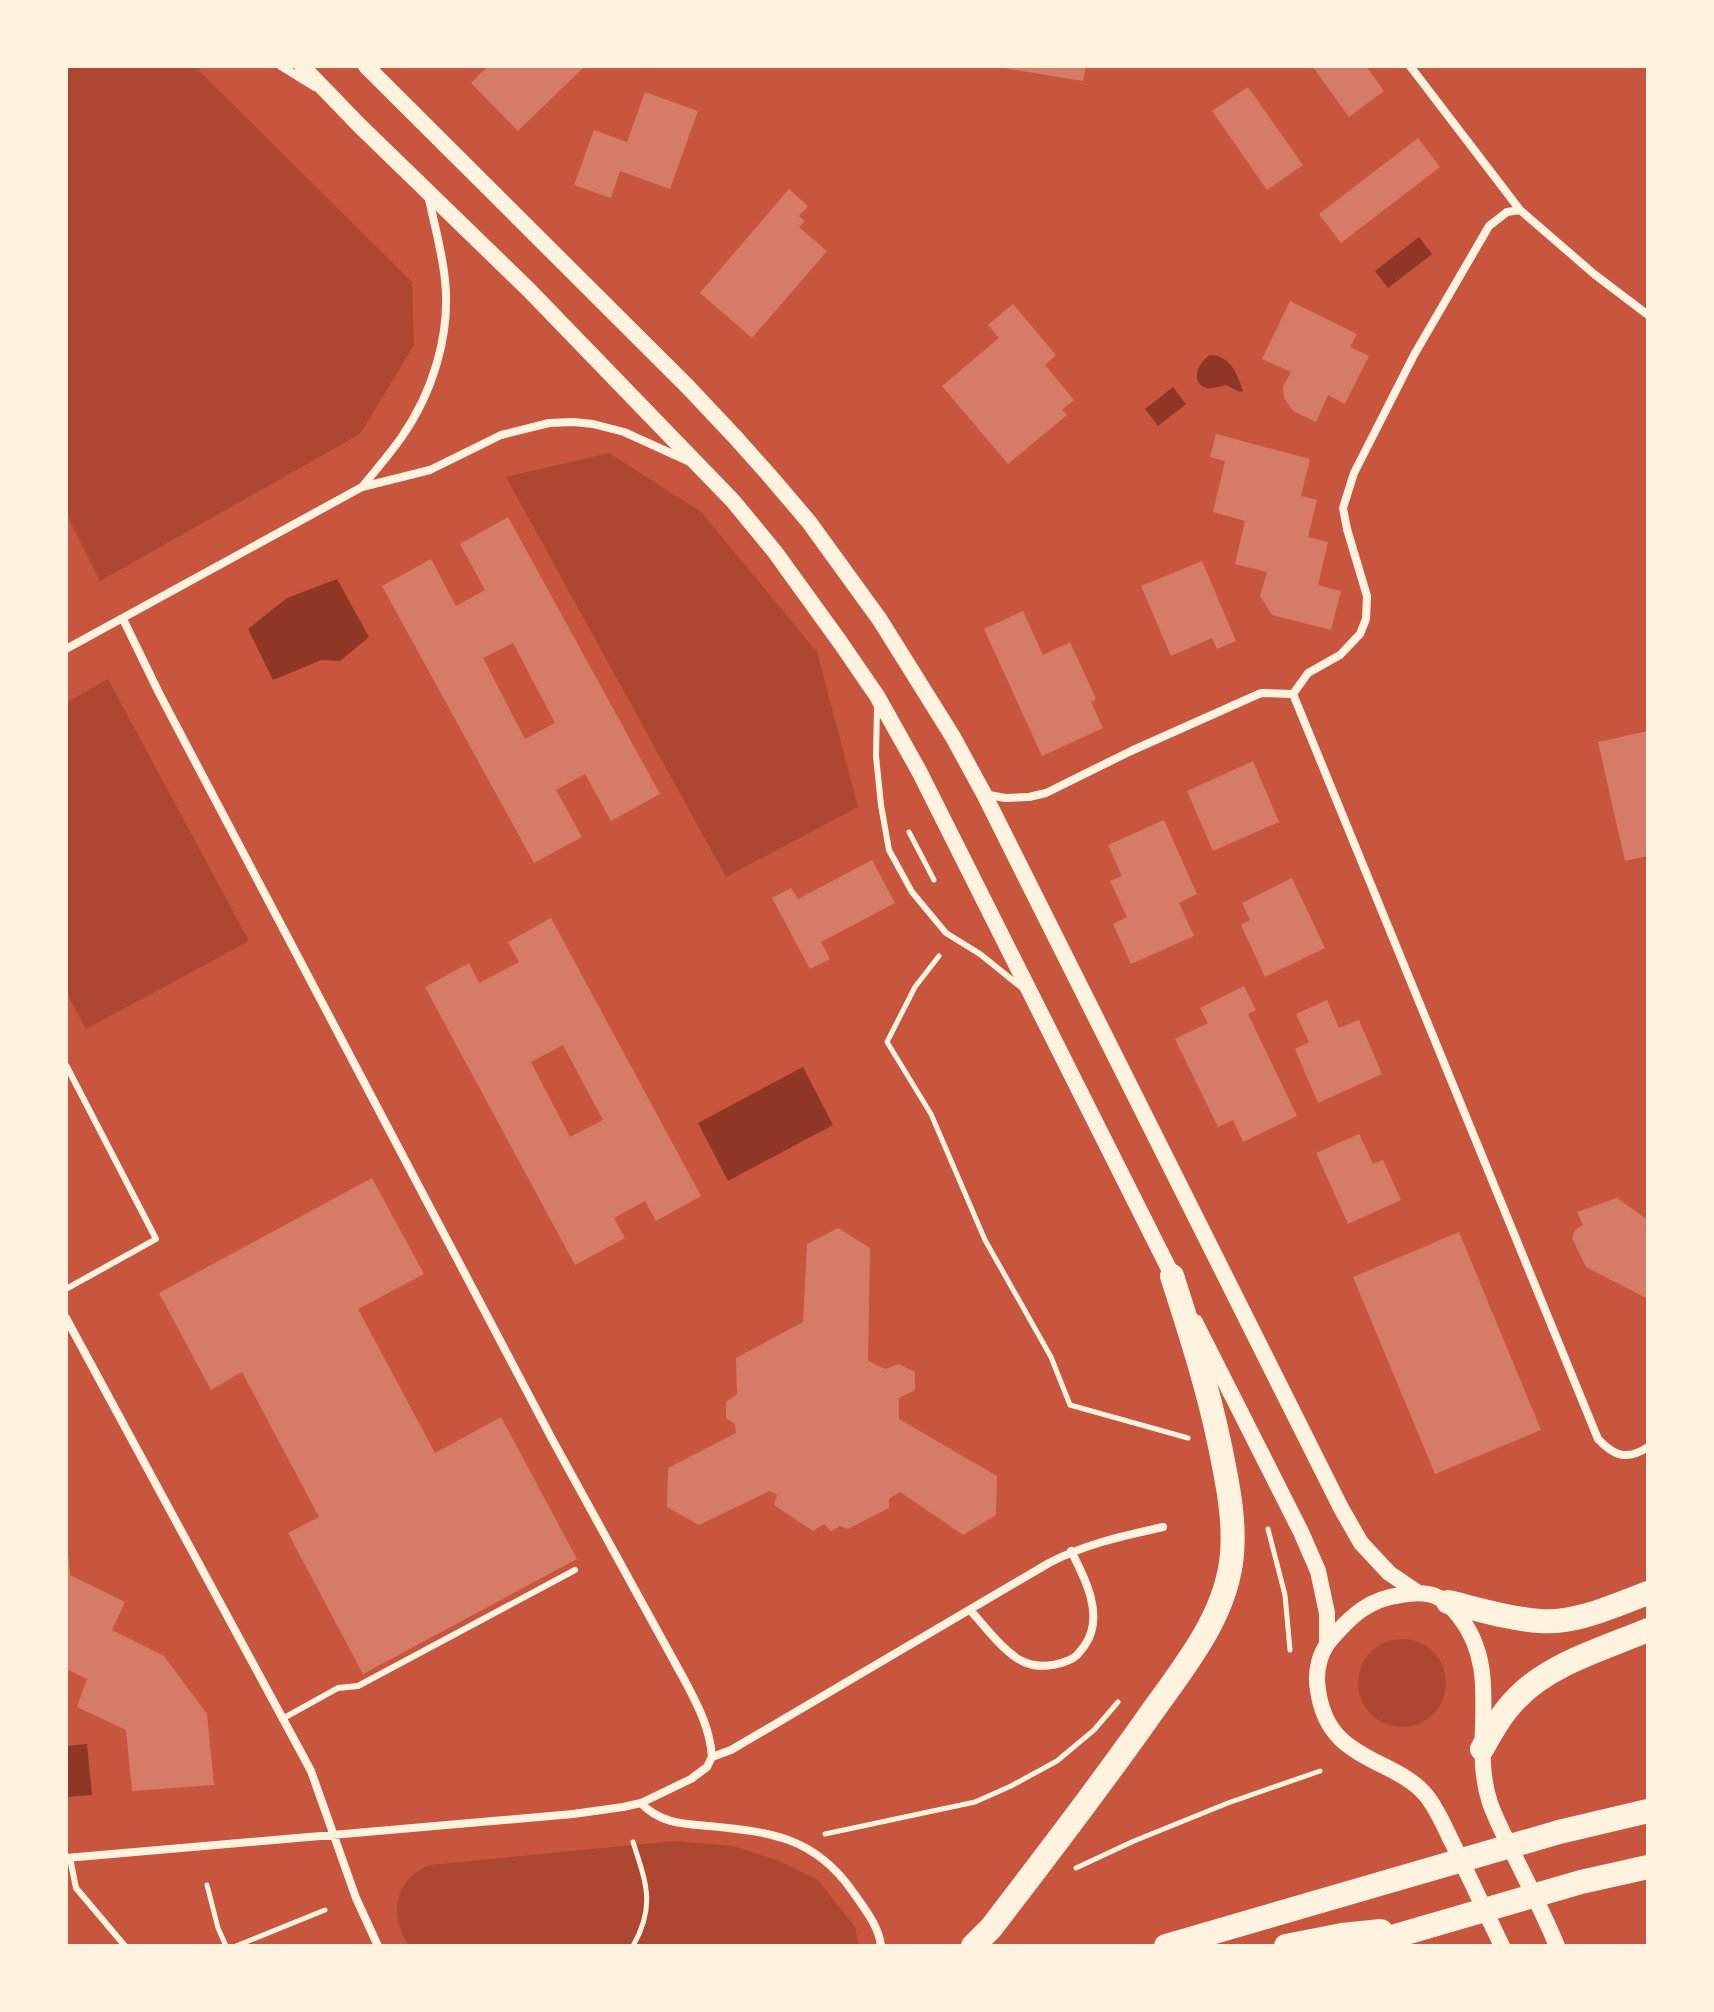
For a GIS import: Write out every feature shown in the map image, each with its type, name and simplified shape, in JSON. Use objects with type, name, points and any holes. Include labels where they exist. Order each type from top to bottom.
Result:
[{"type":"highway","points":[[973,1946],[991,1928],[1114,1767],[1210,1626],[1227,1586],[1232,1555],[1232,1516],[1226,1473],[1199,1358],[1172,1276]]},
{"type":"highway","points":[[1448,1602],[1541,1622],[1565,1620],[1648,1593]]},
{"type":"highway","points":[[1482,1749],[1502,1715],[1534,1682],[1574,1660],[1648,1630]]},
{"type":"highway","points":[[1166,1946],[1559,1832],[1648,1811]]},
{"type":"highway","points":[[1361,1946],[1581,1882],[1648,1867]]},
{"type":"highway","points":[[1286,1946],[1354,1933],[1408,1931]]},
{"type":"main road","points":[[302,66],[588,349],[702,467],[775,552],[877,696],[919,771],[1285,1499],[1318,1571],[1327,1613],[1327,1644]]},
{"type":"main road","points":[[366,66],[736,438],[809,522],[880,620],[946,725],[984,794],[1341,1508],[1361,1543],[1389,1573],[1417,1592]]},
{"type":"main road","points":[[1502,1946],[1475,1886],[1424,1792],[1401,1774],[1355,1752],[1340,1740],[1328,1725],[1320,1702],[1317,1680],[1320,1660],[1327,1644],[1357,1611],[1395,1595],[1417,1592],[1448,1602],[1476,1645],[1483,1667],[1482,1749],[1490,1805],[1557,1946]]},
{"type":"street","points":[[281,66],[334,99]]},
{"type":"street","points":[[1410,66],[1520,210],[1594,274],[1648,315]]},
{"type":"street","points":[[362,487],[401,438],[423,402],[440,351],[445,283],[427,190]]},
{"type":"street","points":[[1293,694],[1308,673],[1340,655],[1360,634],[1366,619],[1367,596],[1343,508],[1354,473],[1414,355],[1489,226],[1507,212],[1520,210]]},
{"type":"street","points":[[66,649],[362,487],[430,470],[501,435],[549,423],[593,424],[624,432],[702,467]]},
{"type":"street","points":[[68,1858],[623,1807],[641,1803],[691,1779],[707,1767],[712,1757],[704,1719],[685,1681],[552,1439],[159,693],[123,619]]},
{"type":"street","points":[[984,794],[1005,798],[1046,793],[1261,693],[1293,694]]},
{"type":"street","points":[[1293,694],[1598,1439],[1610,1452],[1627,1456],[1648,1447]]},
{"type":"street","points":[[66,1318],[311,1771],[356,1898],[378,1946]]},
{"type":"street","points":[[712,1757],[731,1750],[1071,1551],[1163,1527]]},
{"type":"street","points":[[970,1610],[1005,1648],[1023,1662],[1056,1665],[1076,1658],[1091,1636],[1093,1611],[1087,1581],[1071,1551]]},
{"type":"street","points":[[641,1803],[652,1814],[679,1824],[734,1829],[797,1842],[822,1857],[844,1878],[871,1919],[881,1946]]},
{"type":"lane","points":[[877,696],[876,756],[889,850],[912,892],[946,933],[1008,975],[1035,1001]]},
{"type":"lane","points":[[66,1065],[156,1239],[66,1289]]},
{"type":"lane","points":[[282,1719],[338,1688],[358,1686],[575,1570]]},
{"type":"lane","points":[[68,1858],[76,1888],[125,1946]]},
{"type":"path","points":[[909,831],[937,886]]},
{"type":"path","points":[[930,874],[938,870]]},
{"type":"path","points":[[939,956],[915,987],[887,1042],[931,1114],[985,1240],[1051,1357],[1070,1405],[1196,1440]]},
{"type":"path","points":[[1265,1516],[1285,1595],[1290,1650]]},
{"type":"path","points":[[797,1842],[975,1802],[1057,1761],[1094,1730],[1121,1699]]},
{"type":"path","points":[[1066,1873],[1134,1841],[1228,1803],[1320,1771]]},
{"type":"path","points":[[633,1842],[647,1888],[644,1927],[633,1946]]},
{"type":"path","points":[[207,1885],[226,1946]]},
{"type":"path","points":[[236,1946],[325,1910]]},
{"type":"shaded area","points":[[66,66],[194,66],[412,282],[414,345],[360,434],[100,581],[66,513]]},
{"type":"shaded area","points":[[1419,237],[1432,254],[1388,288],[1375,271]]},
{"type":"shaded area","points":[[1210,355],[1228,362],[1243,391],[1226,385],[1211,389],[1201,385],[1198,372],[1202,362]]},
{"type":"shaded area","points":[[1173,387],[1186,404],[1158,426],[1145,409]]},
{"type":"shaded area","points":[[609,453],[701,512],[817,652],[858,807],[726,877],[506,477]]},
{"type":"shaded area","points":[[337,579],[369,637],[340,661],[321,660],[273,680],[248,629],[287,598]]},
{"type":"shaded area","points":[[108,679],[249,941],[86,1029],[66,992],[66,703]]},
{"type":"shaded area","points":[[803,1067],[833,1125],[728,1181],[698,1123]]},
{"type":"shaded area","points":[[1402,1639],[1427,1646],[1439,1658],[1446,1683],[1439,1708],[1427,1720],[1402,1727],[1377,1720],[1365,1708],[1358,1683],[1365,1658],[1377,1646]]},
{"type":"shaded area","points":[[87,1744],[92,1795],[66,1797],[66,1746]]},
{"type":"shaded area","points":[[674,1841],[734,1846],[779,1861],[818,1880],[855,1927],[859,1946],[409,1946],[399,1922],[398,1900],[402,1889],[408,1880],[430,1865]]},
{"type":"building","points":[[488,66],[585,66],[518,131],[471,83]]},
{"type":"building","points":[[1003,66],[1086,66],[1083,81]]},
{"type":"building","points":[[1312,66],[1366,66],[1384,91],[1349,117]]},
{"type":"building","points":[[1248,87],[1303,165],[1267,190],[1212,111]]},
{"type":"building","points":[[645,92],[698,111],[670,189],[620,171],[611,198],[574,185],[594,130],[627,142]]},
{"type":"building","points":[[1418,138],[1440,167],[1341,243],[1319,214]]},
{"type":"building","points":[[789,189],[808,206],[799,216],[805,221],[799,227],[827,251],[752,338],[700,293]]},
{"type":"building","points":[[1290,301],[1357,334],[1350,347],[1369,356],[1345,404],[1328,395],[1316,422],[1293,411],[1284,398],[1283,387],[1291,372],[1262,359]]},
{"type":"building","points":[[1013,304],[1056,355],[1045,365],[1074,400],[1062,410],[1067,415],[1008,464],[942,386],[999,338],[988,325]]},
{"type":"building","points":[[1216,434],[1310,459],[1301,496],[1317,500],[1308,537],[1328,542],[1318,585],[1341,591],[1331,630],[1272,615],[1260,596],[1267,572],[1235,564],[1245,521],[1213,512],[1225,461],[1210,457]]},
{"type":"building","points":[[508,517],[660,794],[611,821],[585,774],[556,790],[582,837],[534,863],[382,586],[431,559],[456,606],[485,590],[460,544]],"holes":[[[513,643],[555,723],[525,739],[483,658]]]},
{"type":"building","points":[[1202,561],[1236,641],[1217,649],[1212,638],[1171,656],[1141,586]]},
{"type":"building","points":[[1023,611],[1043,655],[1070,642],[1096,699],[1091,702],[1103,728],[1042,756],[984,629]]},
{"type":"building","points":[[1648,731],[1648,856],[1625,861],[1598,742]]},
{"type":"building","points":[[1253,761],[1279,822],[1213,851],[1187,791]]},
{"type":"building","points":[[1164,820],[1197,894],[1179,903],[1194,936],[1131,964],[1113,924],[1127,917],[1110,881],[1122,876],[1108,845]]},
{"type":"building","points":[[872,860],[895,903],[821,942],[830,959],[810,969],[772,898],[791,888],[798,899]]},
{"type":"building","points":[[1292,878],[1325,948],[1265,977],[1241,925],[1250,920],[1242,903]]},
{"type":"building","points":[[551,918],[701,1196],[656,1221],[645,1201],[614,1218],[625,1238],[575,1265],[425,987],[469,963],[479,983],[519,962],[508,942]],"holes":[[[563,1045],[603,1120],[570,1137],[531,1062]]]},
{"type":"building","points":[[1244,986],[1256,1010],[1248,1014],[1297,1116],[1243,1142],[1233,1120],[1218,1127],[1175,1039],[1208,1023],[1200,1008]]},
{"type":"building","points":[[1327,1000],[1339,1028],[1359,1020],[1382,1074],[1318,1103],[1295,1049],[1309,1042],[1296,1014]]},
{"type":"building","points":[[1359,1134],[1373,1164],[1383,1160],[1401,1200],[1348,1224],[1316,1153]]},
{"type":"building","points":[[372,1178],[424,1274],[358,1309],[435,1453],[501,1417],[577,1559],[363,1674],[288,1533],[319,1517],[242,1372],[211,1390],[159,1293]]},
{"type":"building","points":[[1617,1198],[1648,1220],[1648,1299],[1586,1267],[1572,1238],[1575,1230],[1583,1225],[1577,1212]]},
{"type":"building","points":[[838,1228],[870,1248],[868,1361],[885,1369],[899,1364],[915,1372],[915,1390],[899,1398],[899,1419],[997,1476],[996,1515],[963,1535],[900,1492],[889,1499],[889,1508],[848,1529],[840,1526],[831,1531],[824,1524],[813,1531],[774,1505],[777,1495],[770,1491],[699,1525],[667,1507],[668,1468],[736,1433],[735,1424],[726,1418],[726,1402],[737,1394],[736,1358],[803,1322],[807,1244]]},
{"type":"building","points":[[1459,1232],[1541,1430],[1435,1474],[1353,1277]]},
{"type":"building","points":[[66,1553],[70,1575],[125,1602],[112,1630],[164,1656],[207,1714],[214,1785],[132,1791],[126,1730],[77,1707],[87,1679],[66,1669]]}]
